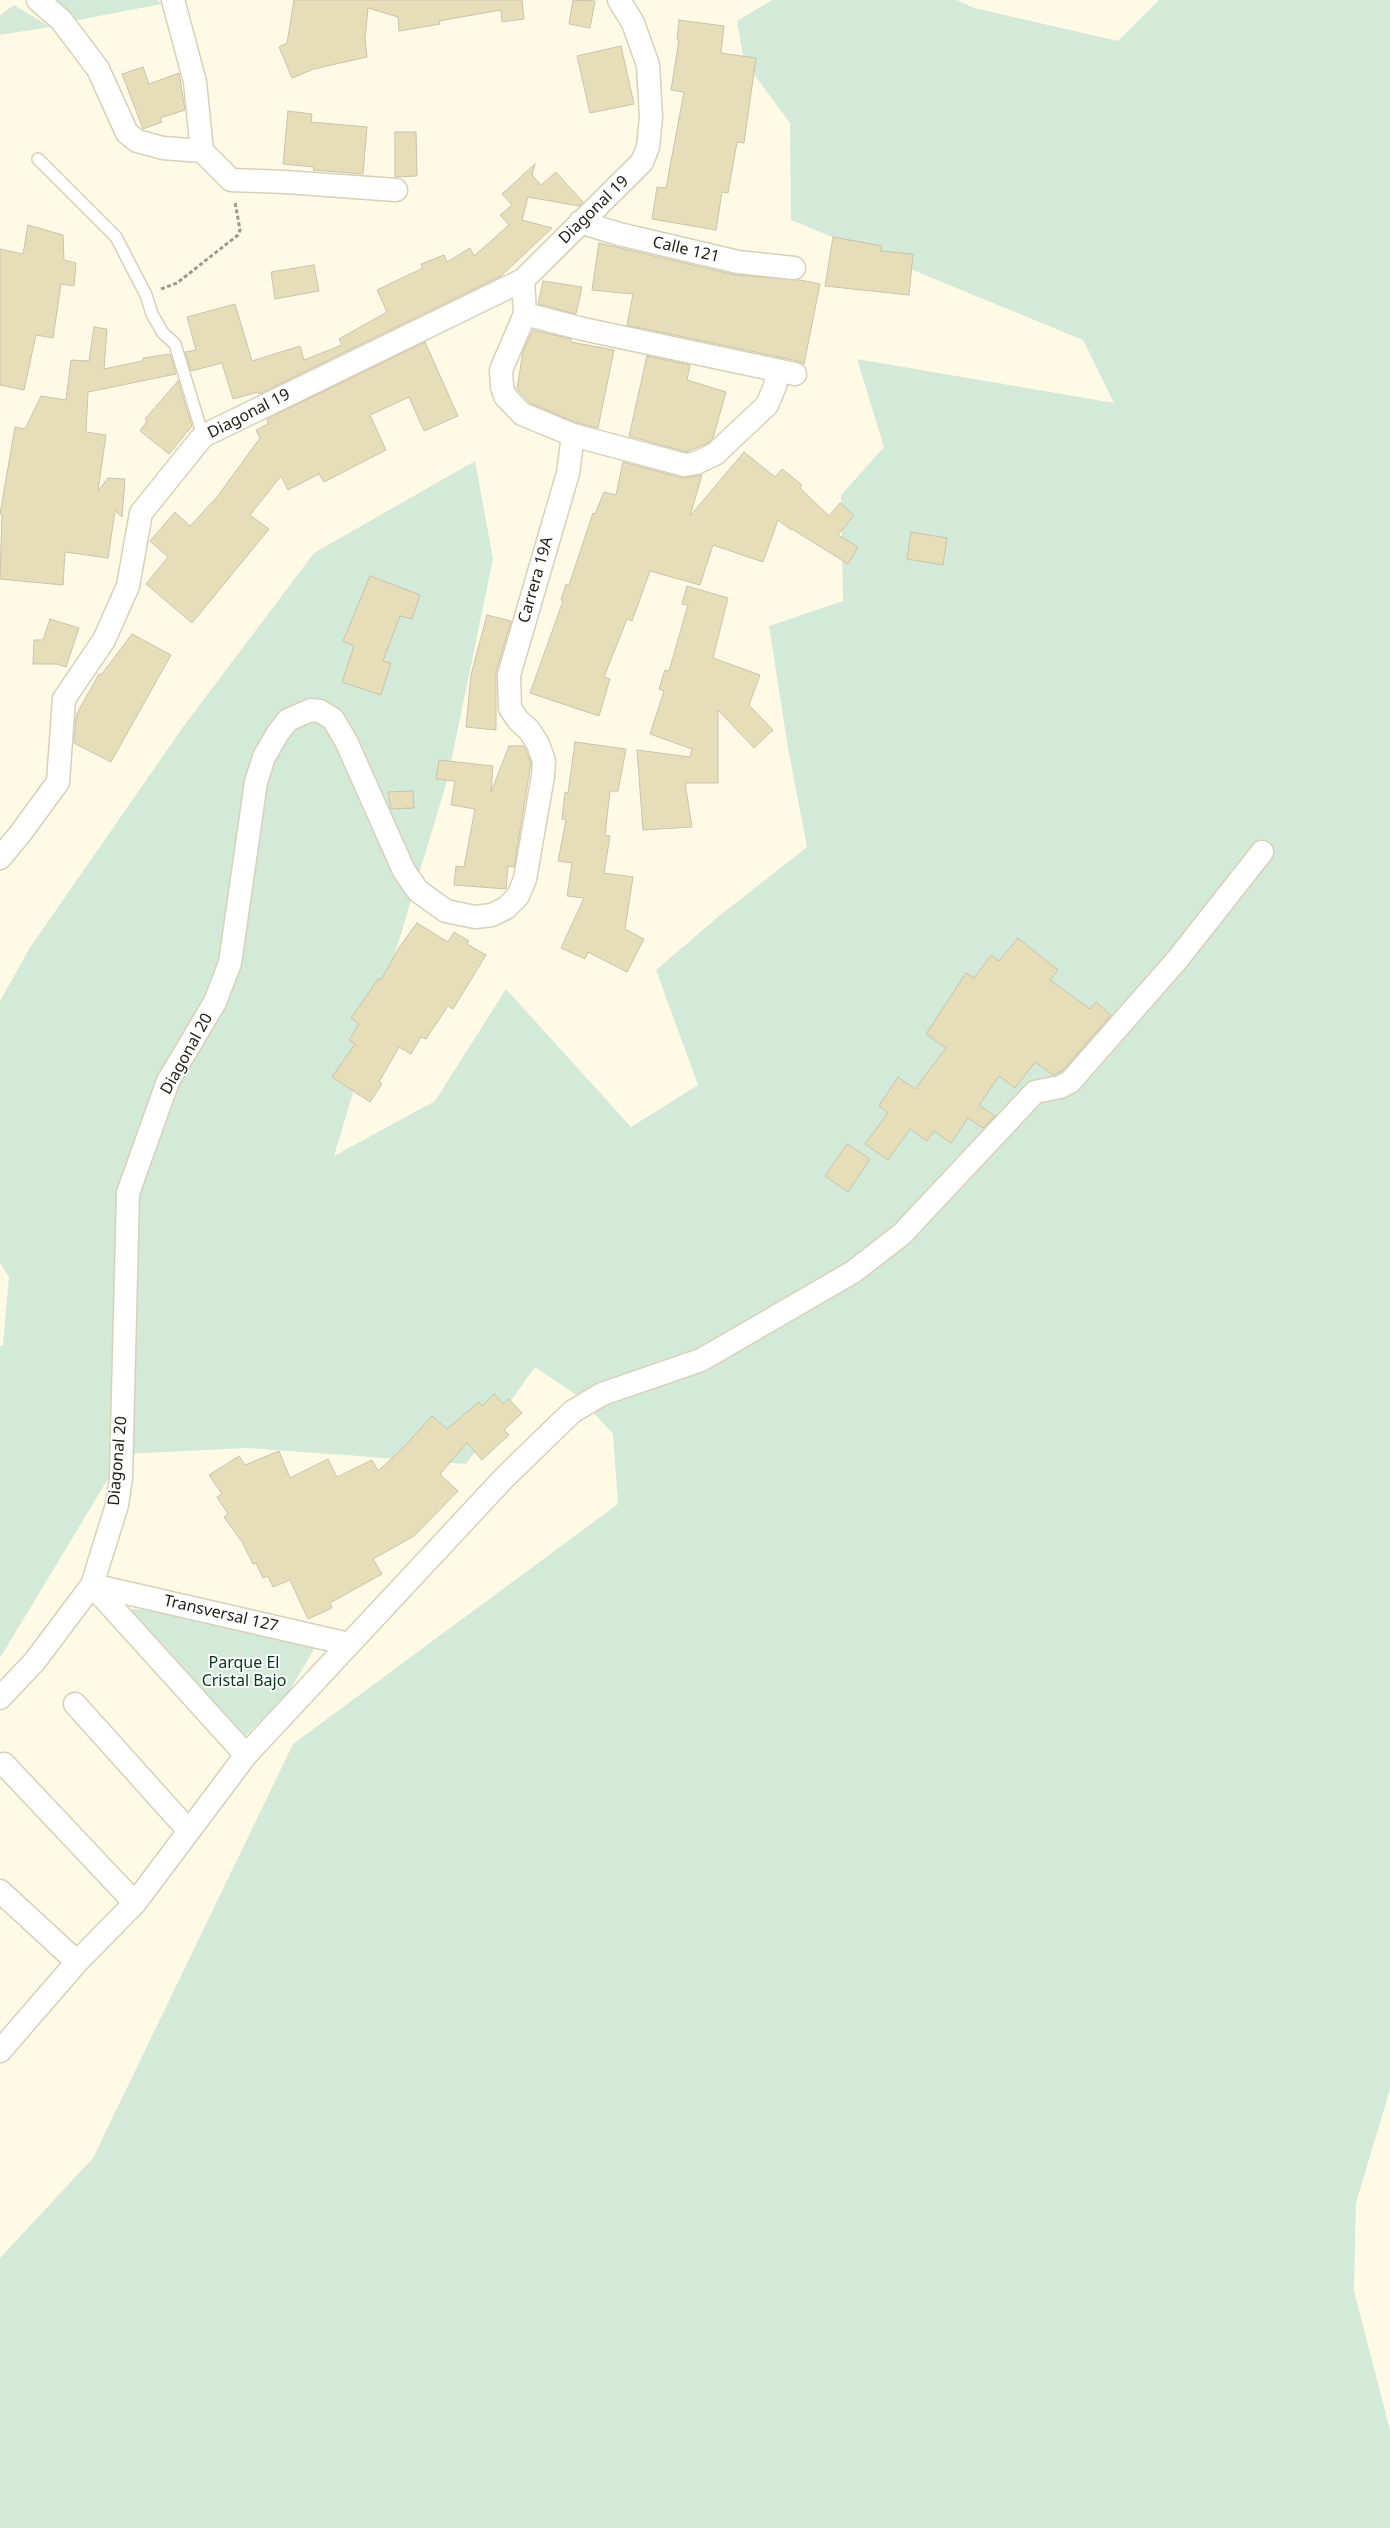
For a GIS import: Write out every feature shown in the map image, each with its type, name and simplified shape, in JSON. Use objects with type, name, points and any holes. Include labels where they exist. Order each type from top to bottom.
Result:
[{"type":"street","points":[[38,0],[61,20],[98,69],[127,134],[137,141],[163,148],[202,151]]},
{"type":"street","points":[[173,0],[195,82],[202,151],[231,180],[396,190]]},
{"type":"street","name":"Diagonal 19","points":[[0,858],[58,782],[64,699],[104,640],[128,586],[141,513],[203,436],[523,280],[642,162],[648,147],[651,117],[648,65],[633,23],[619,0]]},
{"type":"street","name":"Calle 121","points":[[580,222],[619,234],[738,262],[794,268]]},
{"type":"street","points":[[523,280],[524,314],[501,370],[502,387],[505,396],[522,414],[572,435],[685,465],[696,463],[715,454],[767,405],[775,386],[786,372],[524,314]]},
{"type":"street","name":"Carrera 19A","points":[[506,908],[518,896],[525,880],[544,762],[538,744],[510,708],[509,675],[568,473],[572,435]]},
{"type":"street","name":"Diagonal 20","points":[[0,1698],[35,1661],[92,1585],[117,1505],[120,1477],[128,1193],[168,1080],[216,1002],[230,963],[256,782],[264,757],[288,720],[311,710],[320,711],[333,719],[346,741],[404,871],[418,890],[446,911],[457,915],[474,918],[492,915],[506,908]]},
{"type":"street","points":[[4,2038],[135,1903],[246,1755],[505,1477],[572,1412],[602,1394],[701,1360],[853,1272],[902,1234],[1035,1092],[1060,1087],[1070,1082],[1177,960],[1262,852]]},
{"type":"street","points":[[92,1585],[246,1755]]},
{"type":"street","name":"Transversal 127","points":[[92,1585],[350,1644]]},
{"type":"street","points":[[75,1704],[189,1831]]},
{"type":"street","points":[[4,1764],[135,1903]]},
{"type":"street","points":[[0,1891],[77,1962]]},
{"type":"lane","points":[[38,159],[116,237],[146,295],[152,314],[159,327],[175,344],[203,436]]},
{"type":"path","points":[[146,295],[177,283],[238,235],[240,230],[231,180]]},
{"type":"green space","points":[[38,0],[158,0],[161,4],[68,22]]},
{"type":"green space","points":[[772,0],[957,0],[974,8],[1118,41],[1159,0],[1390,0],[1390,2089],[1356,2203],[1354,2291],[1390,2430],[1390,2528],[0,2528],[0,2258],[93,2158],[293,1744],[618,1504],[613,1434],[578,1396],[535,1367],[466,1464],[247,1448],[123,1454],[0,1658],[0,1346],[3,1345],[9,1277],[0,1263],[0,1001],[29,949],[183,727],[314,553],[475,461],[493,559],[447,781],[334,1156],[435,1101],[506,989],[631,1127],[698,1085],[656,970],[718,917],[807,847],[788,748],[769,626],[843,601],[841,495],[884,447],[857,359],[1114,403],[1083,340],[791,220],[790,123],[744,61],[737,21]]},
{"type":"green space","points":[[14,5],[50,27],[0,35],[0,15]]},
{"type":"green space","name":"Parque El Cristal Bajo","points":[[130,1609],[151,1610],[317,1644],[287,1695],[241,1740]]},
{"type":"building","points":[[294,0],[522,0],[524,19],[502,22],[501,10],[439,21],[440,24],[399,31],[398,17],[368,8],[365,39],[367,57],[314,69],[292,78],[279,47],[287,43]]},
{"type":"building","points":[[573,0],[595,1],[590,28],[569,24]]},
{"type":"building","points":[[679,20],[724,26],[721,53],[756,58],[744,143],[737,142],[728,193],[722,192],[716,230],[652,219],[657,187],[666,188],[684,92],[671,90],[679,40],[677,40]]},
{"type":"building","points":[[621,46],[634,104],[590,113],[577,56]]},
{"type":"building","points":[[143,67],[149,84],[179,73],[185,110],[160,118],[162,122],[143,129],[122,74]]},
{"type":"building","points":[[288,111],[312,114],[311,122],[367,127],[363,174],[313,170],[314,167],[283,164]]},
{"type":"building","points":[[395,132],[416,132],[417,176],[395,177]]},
{"type":"building","points":[[535,164],[532,175],[541,185],[556,172],[583,202],[579,206],[528,197],[522,220],[552,228],[501,276],[259,394],[258,392],[233,399],[222,363],[191,371],[185,352],[196,350],[187,317],[235,304],[252,361],[300,346],[304,360],[342,345],[339,339],[387,312],[377,290],[423,268],[421,264],[444,255],[447,262],[470,248],[474,256],[509,225],[500,215],[512,205],[502,194]]},
{"type":"building","points":[[28,225],[63,235],[64,260],[76,263],[74,286],[61,284],[53,338],[36,335],[24,390],[0,385],[0,249],[23,254]]},
{"type":"building","points":[[833,237],[882,246],[880,251],[913,254],[909,295],[825,286]]},
{"type":"building","points":[[599,243],[735,275],[800,280],[820,284],[804,364],[798,361],[627,325],[633,294],[592,290]]},
{"type":"building","points":[[314,265],[319,291],[275,299],[271,272]]},
{"type":"building","points":[[543,281],[582,287],[576,314],[538,304]]},
{"type":"building","points":[[94,327],[107,329],[104,369],[143,361],[143,358],[170,354],[176,374],[88,392],[86,432],[106,435],[98,491],[108,478],[125,479],[122,517],[115,511],[108,558],[65,552],[63,585],[0,579],[2,514],[0,514],[15,427],[25,429],[41,396],[66,400],[71,360],[89,361]]},
{"type":"building","points":[[533,330],[571,339],[571,342],[614,350],[598,428],[577,423],[530,403],[517,389],[523,351]]},
{"type":"building","points":[[425,342],[458,416],[424,431],[409,397],[370,415],[386,450],[324,482],[319,474],[288,490],[281,476],[250,515],[269,529],[192,623],[146,584],[168,557],[150,541],[175,512],[190,526],[217,497],[260,438],[256,430],[268,424],[267,419]]},
{"type":"building","points":[[647,356],[690,365],[687,380],[726,392],[713,438],[708,443],[686,452],[629,436]]},
{"type":"building","points":[[178,381],[192,426],[169,454],[140,431],[147,421],[145,419]]},
{"type":"building","points":[[744,452],[775,477],[782,469],[802,485],[800,488],[829,516],[840,503],[854,515],[838,535],[858,547],[848,564],[791,530],[778,520],[763,562],[713,545],[700,585],[650,571],[632,621],[627,619],[604,677],[610,679],[599,716],[530,693],[563,601],[561,600],[566,584],[569,585],[593,513],[595,514],[604,492],[616,495],[623,462],[682,478],[702,475],[690,516]]},
{"type":"building","points":[[911,532],[947,538],[943,565],[907,559]]},
{"type":"building","points":[[370,576],[420,595],[412,619],[400,616],[383,661],[391,663],[381,695],[342,682],[354,646],[343,641]]},
{"type":"building","points":[[687,586],[728,598],[713,658],[760,675],[749,705],[773,730],[754,748],[718,710],[718,783],[685,783],[692,827],[643,830],[637,750],[690,757],[692,749],[650,734],[664,691],[659,689],[665,670],[669,671],[688,605],[682,604]]},
{"type":"building","points":[[487,615],[511,621],[496,672],[496,730],[466,727],[471,675]]},
{"type":"building","points":[[50,619],[79,628],[66,667],[56,664],[33,664],[34,640],[43,640]]},
{"type":"building","points":[[132,634],[171,655],[111,762],[74,743],[76,717],[78,716],[76,715],[99,674],[101,675]]},
{"type":"building","points":[[575,742],[626,749],[618,791],[610,791],[605,835],[610,836],[604,873],[633,877],[625,929],[644,939],[627,972],[588,952],[585,959],[561,948],[584,898],[567,896],[572,863],[558,861],[566,820],[562,819],[565,792],[568,793]]},
{"type":"building","points":[[509,746],[524,746],[531,763],[514,867],[508,866],[506,889],[454,885],[456,866],[464,867],[475,809],[451,805],[455,781],[436,779],[439,760],[493,766],[491,792]]},
{"type":"building","points":[[413,791],[414,808],[391,809],[388,792]]},
{"type":"building","points":[[417,923],[448,942],[454,932],[469,941],[467,944],[486,955],[453,1009],[448,1006],[426,1039],[421,1037],[411,1054],[399,1047],[379,1082],[382,1084],[370,1102],[332,1077],[355,1044],[349,1040],[359,1024],[351,1018],[379,978],[381,980],[400,946]]},
{"type":"building","points":[[1018,938],[1058,970],[1050,980],[1090,1009],[1096,1002],[1111,1015],[1062,1071],[1053,1075],[1035,1062],[1015,1088],[999,1076],[979,1105],[995,1116],[983,1128],[968,1118],[951,1143],[934,1131],[927,1141],[910,1129],[888,1160],[865,1144],[888,1113],[879,1106],[898,1077],[915,1089],[946,1048],[926,1034],[966,973],[974,978],[991,955],[999,961]]},
{"type":"building","points":[[847,1144],[870,1159],[848,1192],[825,1176]]},
{"type":"building","points":[[494,1394],[503,1404],[509,1399],[522,1413],[504,1430],[509,1435],[482,1460],[467,1443],[440,1474],[458,1491],[414,1536],[373,1559],[382,1574],[330,1603],[332,1608],[308,1619],[290,1580],[273,1587],[268,1576],[263,1578],[256,1563],[253,1564],[242,1542],[224,1517],[228,1514],[217,1497],[222,1494],[209,1475],[239,1456],[245,1465],[279,1451],[290,1478],[328,1459],[337,1477],[372,1460],[378,1471],[402,1449],[432,1416],[447,1429],[479,1402],[482,1406]]}]
